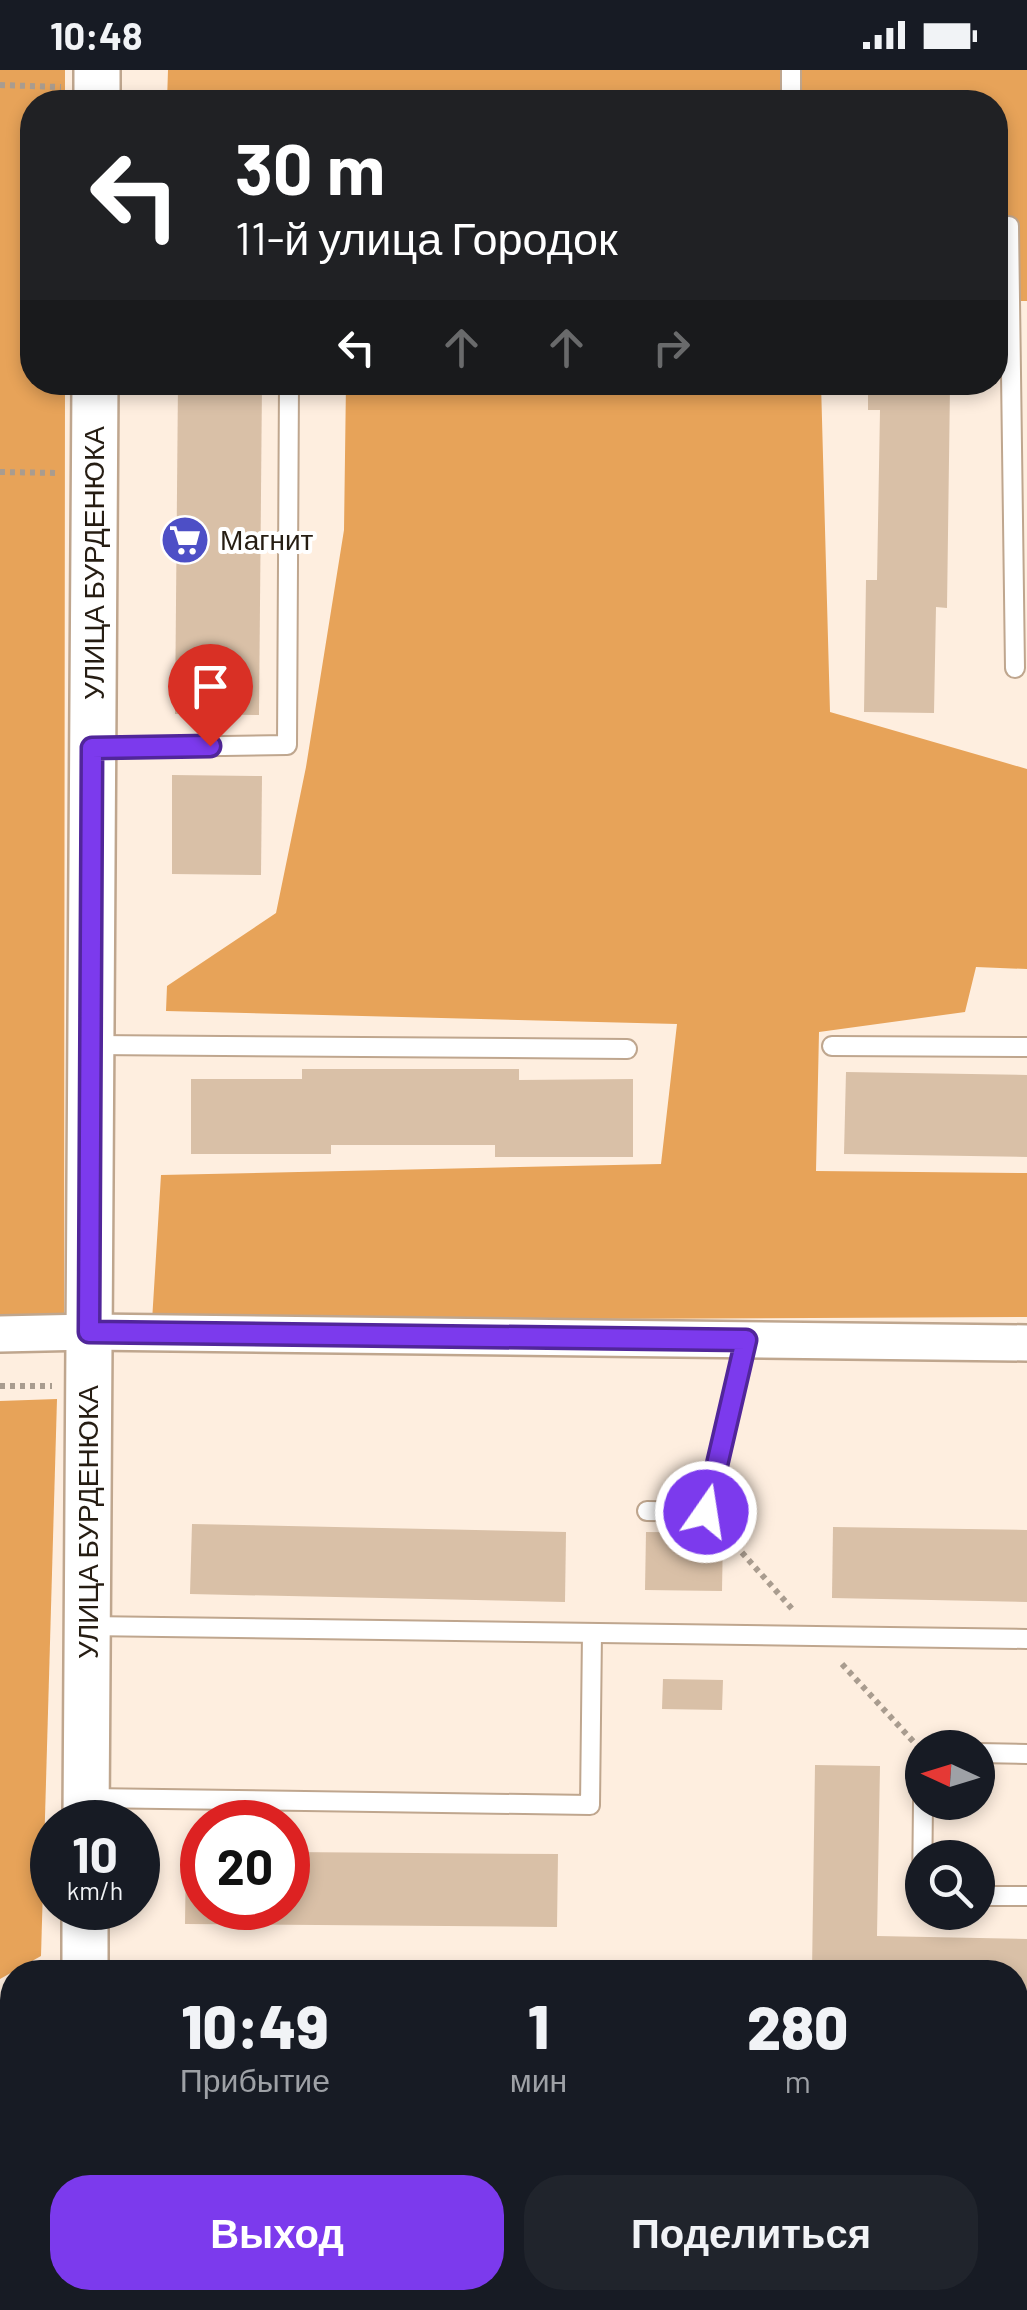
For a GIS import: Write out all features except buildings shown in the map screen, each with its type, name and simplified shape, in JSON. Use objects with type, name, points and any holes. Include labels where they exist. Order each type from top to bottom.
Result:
[{"type":"street","name":"УЛИЦА БУРДЕНЮКА","points":[[86,1800],[96,395]]},
{"type":"street","points":[[0,1334],[1027,1343]]},
{"type":"street","points":[[84,1960],[85,1930]]},
{"type":"lane","points":[[1008,226],[1019,431],[1014,668]]},
{"type":"lane","points":[[92,748],[287,745],[289,395]]},
{"type":"lane","points":[[90,1045],[627,1048]]},
{"type":"lane","points":[[832,1046],[1027,1047]]},
{"type":"lane","points":[[647,1510],[706,1512],[746,1340]]},
{"type":"lane","points":[[87,1626],[1027,1640]]},
{"type":"lane","points":[[160,1809],[590,1806],[592,1634]]},
{"type":"lane","points":[[995,1753],[1027,1754]]},
{"type":"lane","points":[[995,1896],[1027,1896]]},
{"type":"path","points":[[0,85],[97,87]]},
{"type":"path","points":[[0,472],[95,474]]},
{"type":"path","points":[[0,1386],[88,1387]]},
{"type":"shaded area","points":[[0,70],[65,70],[65,90],[20,90],[20,395],[65,395],[64,1315],[0,1315]]},
{"type":"shaded area","points":[[168,70],[1027,70],[1027,301],[1008,301],[1008,90],[167,90]]},
{"type":"shaded area","points":[[346,395],[821,395],[830,712],[1027,769],[1027,969],[976,967],[965,1012],[819,1032],[816,1171],[1027,1173],[1027,1317],[152,1321],[161,1175],[661,1164],[677,1024],[166,1011],[167,986],[276,913],[306,767],[344,530]]},
{"type":"shaded area","points":[[57,1399],[45,1800],[30,1800],[30,1930],[42,1930],[41,1956],[34,1960],[0,1960],[0,1401]]},
{"type":"place","name":"Магнит","points":[[185,540]]},
{"type":"route","points":[[210,746],[92,748],[89,1332],[746,1340],[706,1512]]}]
